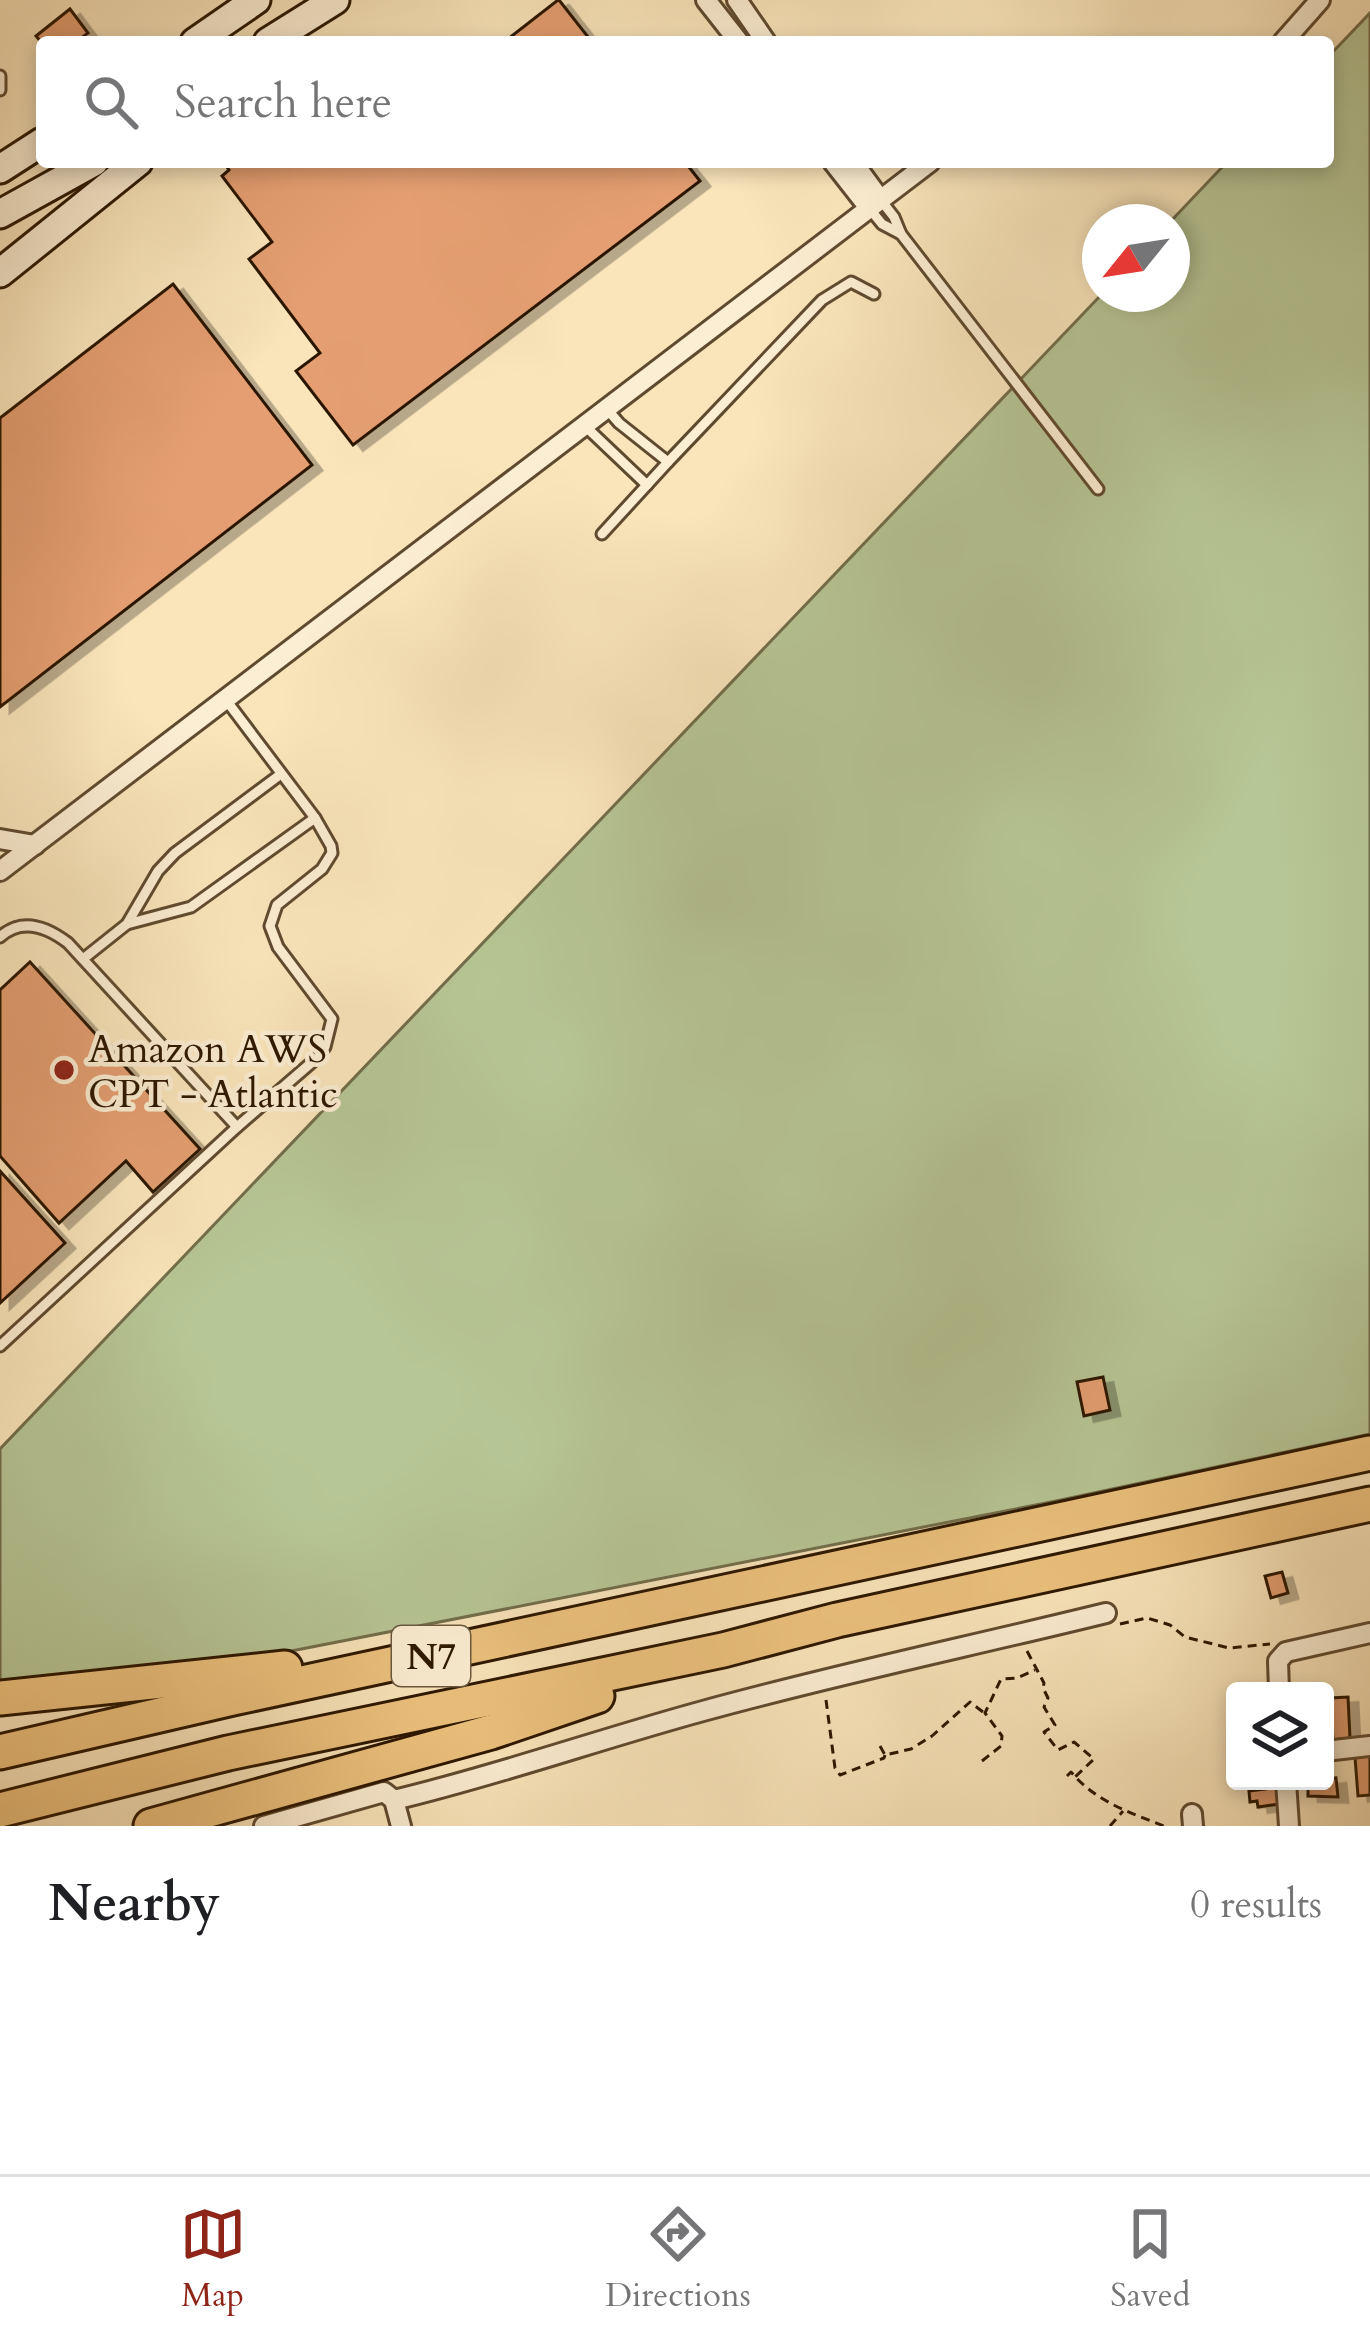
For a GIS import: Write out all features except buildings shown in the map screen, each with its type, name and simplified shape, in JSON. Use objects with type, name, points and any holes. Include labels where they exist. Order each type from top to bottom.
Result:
[{"type":"highway","name":"N7","points":[[0,1752],[1370,1453]]},
{"type":"highway","name":"N7","points":[[0,1810],[248,1749],[723,1650],[837,1620],[1370,1504]]},
{"type":"highway","points":[[0,1698],[274,1670],[840,1553],[863,1563]]},
{"type":"highway","points":[[151,1826],[505,1728],[723,1650]]},
{"type":"main road","points":[[277,36],[335,0]]},
{"type":"main road","points":[[204,36],[251,3]]},
{"type":"main road","points":[[0,169],[36,146]]},
{"type":"main road","points":[[0,214],[83,168]]},
{"type":"main road","points":[[0,273],[131,168]]},
{"type":"street","points":[[706,0],[734,36]]},
{"type":"street","points":[[737,0],[762,36]]},
{"type":"street","points":[[1287,36],[1320,0]]},
{"type":"street","points":[[839,168],[874,203]]},
{"type":"street","points":[[856,168],[874,203]]},
{"type":"street","points":[[0,871],[921,168]]},
{"type":"street","points":[[0,839],[34,845]]},
{"type":"street","points":[[394,1800],[530,1764],[633,1730],[1106,1612]]},
{"type":"street","points":[[1278,1682],[1281,1656],[1292,1650],[1370,1633]]},
{"type":"street","points":[[1334,1750],[1370,1746]]},
{"type":"street","points":[[1287,1790],[1289,1826]]},
{"type":"street","points":[[264,1826],[376,1793],[394,1800],[401,1826]]},
{"type":"lane","points":[[0,76],[0,90]]},
{"type":"lane","points":[[874,203],[883,224],[901,234],[1098,489]]},
{"type":"lane","points":[[602,535],[822,300],[851,282],[874,294]]},
{"type":"lane","points":[[606,408],[668,462]]},
{"type":"lane","points":[[584,425],[647,485]]},
{"type":"lane","points":[[0,1346],[317,1057],[330,1034],[332,1019],[278,947],[270,926],[277,904],[322,869],[331,846],[225,699]]},
{"type":"lane","points":[[83,959],[128,924],[158,871],[175,853],[281,774]]},
{"type":"lane","points":[[128,924],[191,907],[315,818]]},
{"type":"lane","points":[[0,937],[10,928],[27,925],[53,932],[237,1127]]},
{"type":"path","points":[[1106,1612],[1117,1624],[1147,1618],[1170,1625],[1185,1637],[1229,1648],[1274,1643],[1281,1656]]},
{"type":"path","points":[[1015,1634],[1048,1698],[1044,1707],[1055,1725],[1044,1732],[1058,1750],[1074,1742],[1094,1759],[1075,1777]]},
{"type":"path","points":[[985,1713],[1001,1679],[1037,1669]]},
{"type":"path","points":[[822,1681],[839,1775],[911,1749],[970,1702],[1002,1736],[1001,1746],[982,1761]]},
{"type":"path","points":[[880,1746],[885,1755]]},
{"type":"path","points":[[1067,1776],[1071,1772],[1117,1809],[1142,1814],[1164,1826]]},
{"type":"path","points":[[1110,1826],[1124,1810]]},
{"type":"green space","points":[[1370,13],[1370,1434],[1056,1501],[276,1654],[0,1683],[0,1449],[1085,312],[1190,312],[1187,204],[1221,168],[1334,168],[1334,51]]},
{"type":"place","name":"Amazon AWS CPT - Atlantic","points":[[64,1070]]}]
